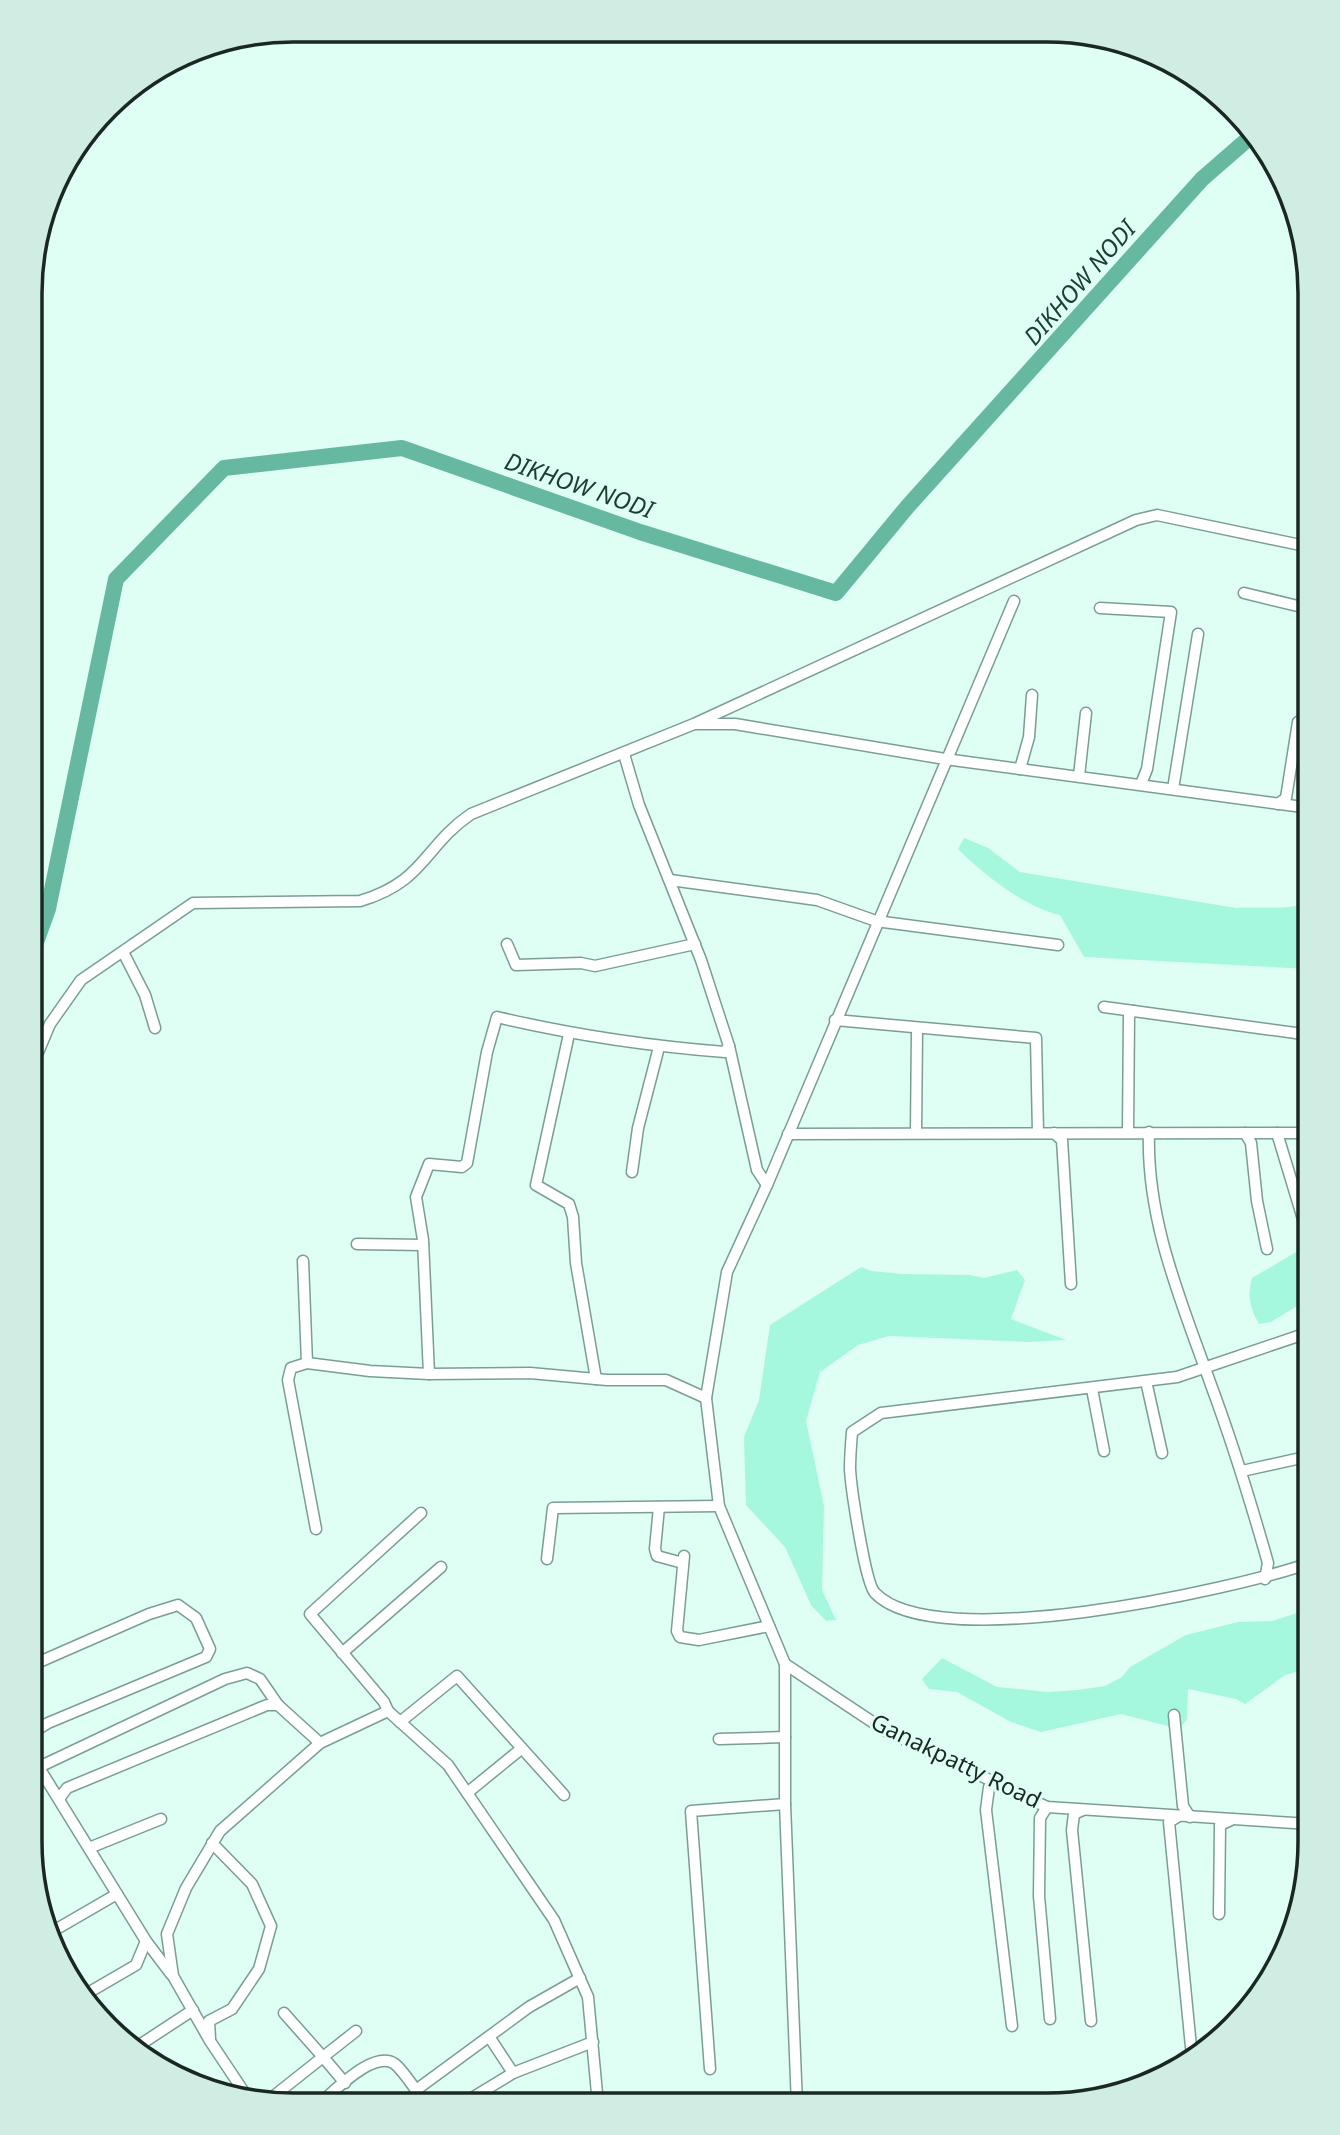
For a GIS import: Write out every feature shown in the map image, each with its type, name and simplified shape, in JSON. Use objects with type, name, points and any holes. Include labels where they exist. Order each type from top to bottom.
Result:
[{"type":"street","points":[[42,1043],[50,1024],[81,980],[193,903],[360,901],[383,894],[408,880],[455,825],[471,814],[694,724],[1136,520],[1157,515],[1298,544]]},
{"type":"street","points":[[1244,593],[1298,606]]},
{"type":"street","points":[[797,2093],[785,1804],[785,1664],[719,1506],[706,1398],[727,1272],[767,1185],[876,921],[1014,601]]},
{"type":"street","points":[[1100,608],[1171,612],[1147,769],[1141,785]]},
{"type":"street","points":[[1173,789],[1198,634]]},
{"type":"street","points":[[1020,769],[1029,737],[1032,695]]},
{"type":"street","points":[[1079,776],[1086,713]]},
{"type":"street","points":[[1278,804],[1286,798],[1298,722]]},
{"type":"street","points":[[694,724],[735,724],[945,759],[1298,806]]},
{"type":"street","points":[[624,754],[639,805],[695,944],[729,1046],[757,1170],[767,1185]]},
{"type":"street","points":[[670,880],[701,882],[817,900],[876,921],[1058,945]]},
{"type":"street","points":[[507,944],[516,965],[581,962],[595,966],[695,944]]},
{"type":"street","points":[[123,952],[145,995],[155,1028]]},
{"type":"street","points":[[1104,1007],[1298,1033]]},
{"type":"street","points":[[1128,1132],[1129,1014],[1134,1011]]},
{"type":"street","points":[[429,1374],[423,1245],[416,1200],[419,1185],[429,1164],[462,1167],[467,1163],[487,1052],[497,1017],[569,1034],[659,1047],[725,1052],[729,1046]]},
{"type":"street","points":[[835,1020],[917,1030],[1036,1038],[1038,1133]]},
{"type":"street","points":[[916,1133],[917,1030]]},
{"type":"street","points":[[569,1034],[536,1185],[569,1204],[596,1379]]},
{"type":"street","points":[[632,1172],[638,1128],[659,1047]]},
{"type":"street","points":[[1149,1132],[1150,1180],[1158,1227],[1242,1471],[1268,1563],[1265,1578]]},
{"type":"street","points":[[1054,1133],[1062,1140],[1071,1283]]},
{"type":"street","points":[[1245,1133],[1251,1143],[1257,1201],[1267,1249]]},
{"type":"street","points":[[1277,1133],[1298,1202]]},
{"type":"street","points":[[788,1135],[1298,1133]]},
{"type":"street","points":[[357,1244],[423,1245]]},
{"type":"street","points":[[303,1261],[307,1363]]},
{"type":"street","points":[[1298,1336],[1206,1369],[1146,1381],[881,1413],[852,1432],[850,1470],[873,1592],[899,1610],[958,1618],[1065,1616],[1148,1604],[1265,1578],[1298,1567]]},
{"type":"street","points":[[316,1529],[288,1380],[292,1368],[307,1363],[370,1371],[429,1374],[530,1373],[596,1379],[666,1380],[706,1398]]},
{"type":"street","points":[[1146,1381],[1162,1453]]},
{"type":"street","points":[[1092,1388],[1104,1451]]},
{"type":"street","points":[[1242,1471],[1298,1459]]},
{"type":"street","points":[[547,1559],[553,1508],[719,1506]]},
{"type":"street","points":[[659,1507],[655,1549],[657,1556],[683,1560],[677,1631],[680,1637],[699,1640],[769,1626]]},
{"type":"street","points":[[421,1513],[310,1614],[384,1702],[388,1711],[449,1765],[554,1920],[588,1997],[597,2093]]},
{"type":"street","points":[[342,1653],[441,1567]]},
{"type":"street","points":[[42,1661],[149,1614],[178,1605],[196,1618],[210,1648],[206,1657],[42,1725]]},
{"type":"street","name":"Ganakpatty Road","points":[[785,1664],[886,1731],[1047,1807],[1298,1825]]},
{"type":"street","points":[[42,1767],[225,1679],[247,1672],[260,1679],[278,1705],[320,1743]]},
{"type":"street","points":[[400,1722],[457,1676],[564,1795]]},
{"type":"street","points":[[59,1799],[66,1788],[267,1704],[278,1705]]},
{"type":"street","points":[[173,1976],[167,1934],[186,1888],[212,1843],[237,1815],[320,1743],[388,1711]]},
{"type":"street","points":[[1174,1715],[1184,1816],[1169,1822],[1191,2047]]},
{"type":"street","points":[[719,1740],[785,1737]]},
{"type":"street","points":[[467,1793],[521,1749]]},
{"type":"street","points":[[42,1773],[241,2087]]},
{"type":"street","points":[[995,1782],[989,1787],[986,1810],[1013,2025]]},
{"type":"street","points":[[710,2068],[691,1811],[785,1804]]},
{"type":"street","points":[[1047,1807],[1040,1818],[1039,1896],[1050,2019]]},
{"type":"street","points":[[1083,1810],[1074,1814],[1072,1830],[1091,2021]]},
{"type":"street","points":[[89,1847],[161,1819]]},
{"type":"street","points":[[1219,1914],[1220,1825],[1234,1819]]},
{"type":"street","points":[[210,2041],[209,2021],[232,2009],[246,1989],[259,1969],[271,1926],[252,1884],[212,1843]]},
{"type":"street","points":[[57,1929],[117,1894]]},
{"type":"street","points":[[91,1991],[136,1965],[146,1941]]},
{"type":"street","points":[[416,2090],[529,2007],[580,1978]]},
{"type":"street","points":[[143,2043],[193,2010]]},
{"type":"street","points":[[284,2013],[345,2083]]},
{"type":"street","points":[[279,2092],[356,2031]]},
{"type":"street","points":[[490,2038],[513,2073]]},
{"type":"street","points":[[480,2093],[513,2073],[593,2042]]},
{"type":"street","points":[[332,2093],[373,2061],[387,2060],[396,2065],[418,2093]]},
{"type":"green space","points":[[964,838],[988,848],[1020,872],[1236,908],[1298,905],[1298,968],[1084,957],[1060,915],[1019,898],[958,849]]},
{"type":"green space","points":[[1298,1251],[1298,1305],[1271,1322],[1259,1324],[1250,1302],[1252,1278]]},
{"type":"green space","points":[[861,1267],[902,1274],[970,1275],[984,1278],[1017,1270],[1025,1280],[1011,1319],[1066,1340],[1029,1342],[889,1336],[858,1345],[820,1372],[806,1421],[824,1506],[822,1590],[836,1620],[826,1621],[811,1605],[785,1547],[746,1505],[744,1437],[759,1400],[770,1325]]},
{"type":"green space","points":[[1298,1613],[1298,1671],[1285,1675],[1245,1704],[1236,1699],[1188,1689],[1187,1719],[1179,1729],[1121,1714],[1041,1732],[1011,1722],[957,1692],[929,1689],[922,1679],[942,1658],[997,1687],[1048,1692],[1105,1686],[1122,1677],[1130,1667],[1186,1635],[1238,1622],[1272,1621]]},
{"type":"waterway","name":"DIKHOW NODI","points":[[42,926],[48,909],[116,579],[224,468],[402,448],[640,532],[836,593],[908,506],[1202,179],[1246,140]]}]
